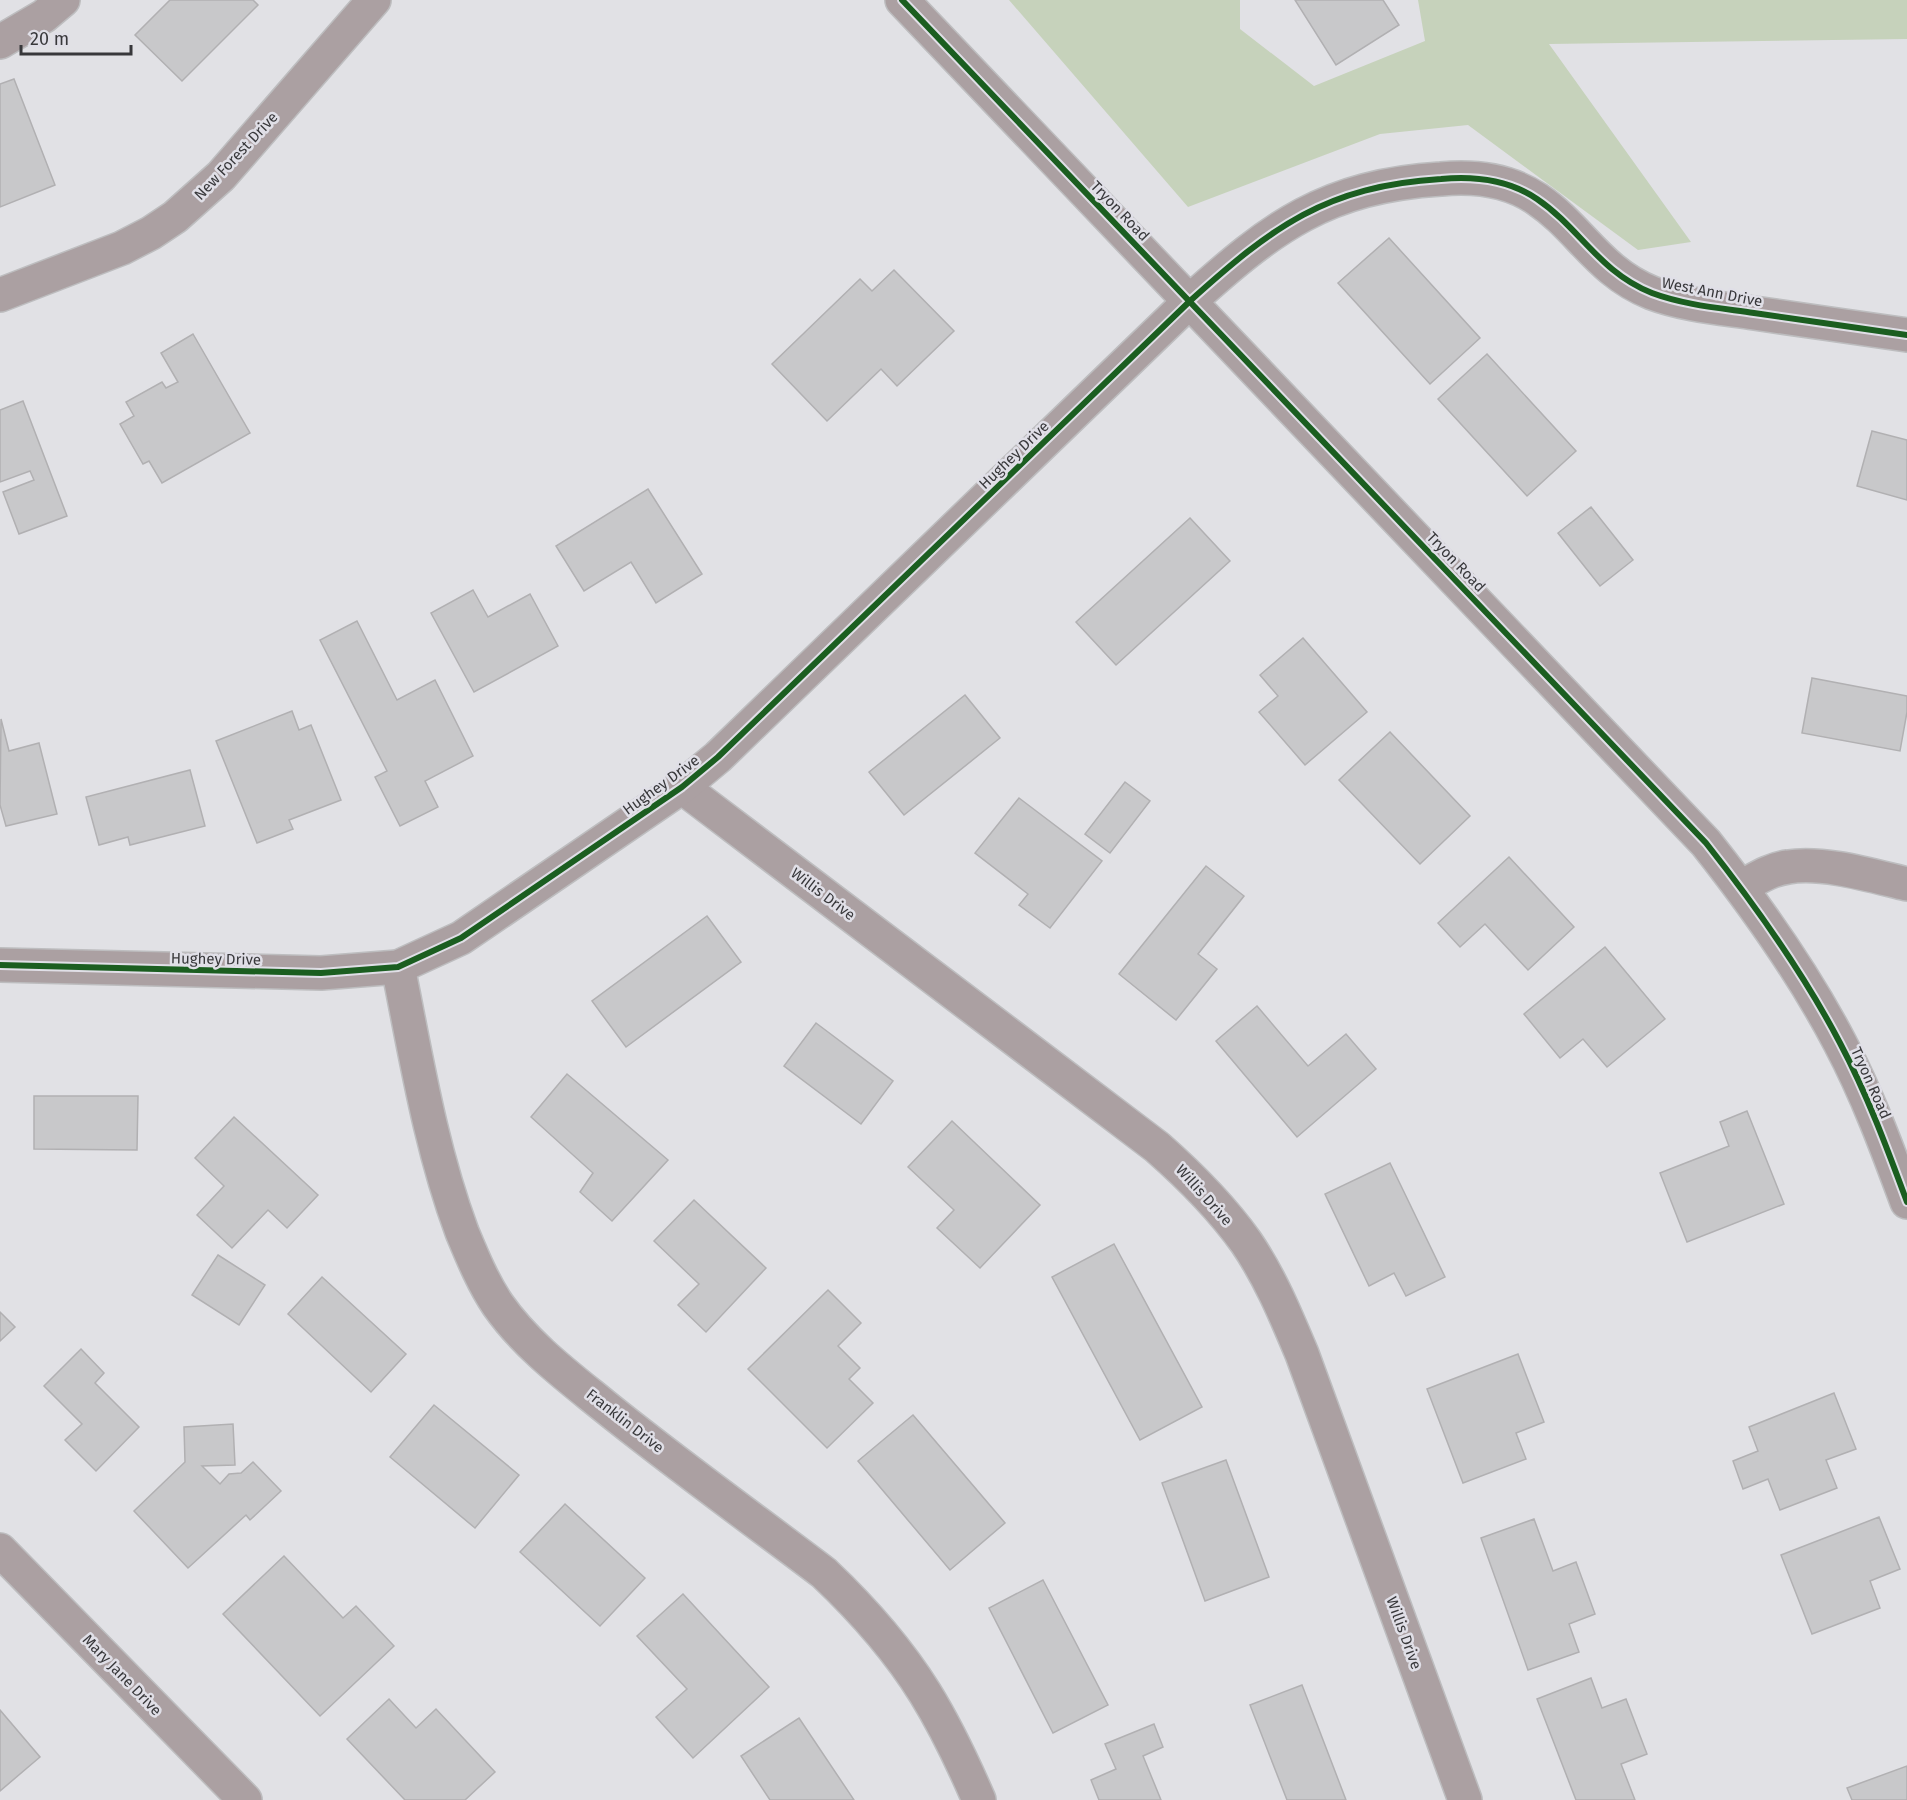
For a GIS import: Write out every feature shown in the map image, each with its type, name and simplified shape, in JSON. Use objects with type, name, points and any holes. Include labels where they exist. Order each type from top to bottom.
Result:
[{"type":"street","points":[[0,42],[44,16],[63,0]]},
{"type":"street","name":"New Forest Drive","points":[[0,295],[122,248],[175,218],[221,176],[374,0]]},
{"type":"street","name":"Tryon Road","points":[[902,0],[1706,843],[1741,887],[1840,1043],[1874,1116],[1907,1202]]},
{"type":"street","name":"West Ann Drive","points":[[1190,301],[1258,243],[1304,213],[1334,200],[1357,192],[1402,182],[1476,178],[1515,187],[1536,198],[1615,273],[1630,283],[1653,293],[1707,306],[1907,335]]},
{"type":"street","name":"Hughey Drive","points":[[0,965],[321,973],[398,967],[460,938],[682,787],[748,730],[1190,301]]},
{"type":"street","name":"Willis Drive","points":[[682,787],[1157,1147],[1205,1193],[1246,1242],[1278,1297],[1302,1354],[1465,1800]]},
{"type":"street","points":[[1741,887],[1774,870],[1789,866],[1850,870],[1907,884]]},
{"type":"street","name":"Franklin Drive","points":[[398,967],[431,1134],[441,1172],[470,1251],[498,1305],[538,1351],[626,1423],[824,1573],[847,1596],[888,1641],[925,1692],[979,1800]]},
{"type":"street","name":"Mary Jane Drive","points":[[0,1550],[245,1800]]},
{"type":"green space","points":[[1009,0],[1240,0],[1240,29],[1314,86],[1425,41],[1418,0],[1907,0],[1907,39],[1549,44],[1691,242],[1638,250],[1468,125],[1380,134],[1188,207]]},
{"type":"building","points":[[170,0],[253,0],[258,5],[182,81],[135,35]]},
{"type":"building","points":[[1295,0],[1383,0],[1399,25],[1336,65]]},
{"type":"building","points":[[14,79],[55,185],[0,207],[0,84]]},
{"type":"building","points":[[1389,238],[1480,338],[1430,384],[1338,283]]},
{"type":"building","points":[[894,270],[954,331],[897,386],[881,369],[827,421],[772,364],[860,279],[872,291]]},
{"type":"building","points":[[193,334],[250,433],[162,483],[149,461],[143,464],[120,424],[134,416],[126,402],[162,382],[166,388],[178,382],[161,353]]},
{"type":"building","points":[[1487,354],[1576,451],[1527,496],[1438,399]]},
{"type":"building","points":[[23,401],[67,516],[19,534],[3,492],[34,480],[30,471],[0,482],[0,410]]},
{"type":"building","points":[[1872,431],[1907,440],[1907,500],[1857,486]]},
{"type":"building","points":[[648,489],[702,574],[656,603],[631,562],[584,591],[556,546]]},
{"type":"building","points":[[1591,507],[1633,560],[1600,586],[1558,533]]},
{"type":"building","points":[[1190,518],[1230,561],[1116,665],[1076,622]]},
{"type":"building","points":[[473,590],[488,617],[530,594],[558,646],[474,692],[431,613]]},
{"type":"building","points":[[357,621],[397,700],[435,680],[473,756],[425,781],[438,807],[400,826],[375,777],[387,771],[320,640]]},
{"type":"building","points":[[1303,638],[1367,712],[1305,765],[1259,712],[1278,696],[1260,675]]},
{"type":"building","points":[[1812,678],[1907,696],[1907,712],[1900,751],[1802,733]]},
{"type":"building","points":[[965,695],[1000,738],[904,815],[869,772]]},
{"type":"building","points":[[292,711],[299,730],[311,725],[341,800],[289,820],[293,829],[257,843],[216,741]]},
{"type":"building","points":[[1,719],[9,751],[39,743],[57,814],[6,826],[0,805]]},
{"type":"building","points":[[1390,732],[1470,816],[1420,864],[1339,780]]},
{"type":"building","points":[[190,770],[205,826],[130,845],[128,837],[99,845],[86,797]]},
{"type":"building","points":[[1125,782],[1150,801],[1110,853],[1085,834]]},
{"type":"building","points":[[1019,798],[1102,861],[1050,928],[1019,905],[1028,894],[975,853]]},
{"type":"building","points":[[1509,857],[1574,927],[1528,970],[1485,924],[1460,947],[1438,923]]},
{"type":"building","points":[[1206,866],[1244,896],[1198,954],[1217,969],[1176,1020],[1119,974]]},
{"type":"building","points":[[707,916],[741,962],[626,1047],[592,1001]]},
{"type":"building","points":[[1605,947],[1665,1019],[1607,1067],[1583,1039],[1560,1058],[1524,1014]]},
{"type":"building","points":[[1257,1006],[1308,1066],[1346,1034],[1376,1069],[1297,1137],[1216,1041]]},
{"type":"building","points":[[816,1023],[893,1081],[861,1124],[784,1066]]},
{"type":"building","points":[[567,1074],[668,1160],[612,1221],[580,1192],[593,1173],[531,1117]]},
{"type":"building","points":[[34,1096],[138,1096],[137,1150],[34,1149]]},
{"type":"building","points":[[1747,1111],[1784,1204],[1687,1242],[1660,1173],[1729,1146],[1720,1122]]},
{"type":"building","points":[[234,1117],[318,1195],[287,1228],[268,1210],[232,1248],[197,1215],[224,1186],[195,1158]]},
{"type":"building","points":[[952,1121],[1040,1205],[980,1268],[937,1228],[954,1210],[908,1167]]},
{"type":"building","points":[[1390,1163],[1445,1277],[1406,1296],[1394,1273],[1369,1286],[1325,1194]]},
{"type":"building","points":[[694,1200],[766,1268],[706,1332],[678,1305],[699,1284],[654,1241]]},
{"type":"building","points":[[1114,1244],[1202,1407],[1140,1440],[1052,1277]]},
{"type":"building","points":[[218,1255],[265,1285],[239,1325],[192,1295]]},
{"type":"building","points":[[322,1277],[406,1354],[371,1392],[288,1314]]},
{"type":"building","points":[[828,1290],[861,1323],[838,1346],[860,1368],[849,1379],[873,1403],[827,1448],[748,1369]]},
{"type":"building","points":[[0,1312],[15,1327],[0,1341]]},
{"type":"building","points":[[81,1349],[104,1373],[95,1383],[139,1427],[96,1471],[65,1440],[82,1424],[44,1386]]},
{"type":"building","points":[[1518,1354],[1544,1422],[1516,1433],[1526,1459],[1463,1483],[1427,1389]]},
{"type":"building","points":[[1834,1393],[1856,1449],[1826,1460],[1837,1488],[1780,1510],[1768,1479],[1743,1489],[1733,1461],[1758,1451],[1749,1427]]},
{"type":"building","points":[[434,1405],[519,1475],[475,1528],[390,1457]]},
{"type":"building","points":[[913,1415],[1005,1523],[950,1570],[858,1461]]},
{"type":"building","points":[[233,1424],[235,1465],[202,1466],[220,1484],[229,1474],[241,1473],[253,1462],[281,1491],[250,1520],[246,1515],[188,1568],[134,1511],[185,1462],[184,1427]]},
{"type":"building","points":[[1226,1460],[1269,1577],[1205,1601],[1162,1483]]},
{"type":"building","points":[[565,1504],[645,1578],[600,1626],[520,1552]]},
{"type":"building","points":[[1879,1517],[1900,1569],[1870,1581],[1880,1608],[1812,1634],[1781,1555]]},
{"type":"building","points":[[1534,1519],[1553,1571],[1576,1562],[1595,1614],[1569,1624],[1579,1652],[1528,1670],[1481,1538]]},
{"type":"building","points":[[284,1556],[343,1618],[356,1606],[394,1646],[320,1716],[223,1614]]},
{"type":"building","points":[[1043,1580],[1108,1705],[1053,1733],[989,1608]]},
{"type":"building","points":[[683,1594],[769,1687],[693,1758],[656,1717],[687,1689],[637,1636]]},
{"type":"building","points":[[1591,1678],[1602,1708],[1626,1699],[1647,1754],[1621,1764],[1635,1800],[1576,1800],[1537,1699]]},
{"type":"building","points":[[1302,1685],[1346,1800],[1287,1800],[1250,1705]]},
{"type":"building","points":[[389,1699],[416,1728],[436,1709],[495,1772],[465,1800],[405,1800],[347,1739]]},
{"type":"building","points":[[0,1710],[40,1757],[0,1791]]},
{"type":"building","points":[[799,1718],[854,1800],[770,1800],[741,1756]]},
{"type":"building","points":[[1154,1724],[1163,1747],[1143,1756],[1161,1800],[1099,1800],[1091,1780],[1116,1769],[1105,1744]]},
{"type":"building","points":[[1907,1766],[1907,1800],[1852,1800],[1847,1788]]},
{"type":"cycle path","points":[[902,0],[1706,843],[1777,940],[1826,1017],[1868,1101],[1907,1202]]},
{"type":"cycle path","points":[[0,965],[321,973],[398,967],[461,938],[682,787],[718,757],[1190,301],[1275,232],[1333,201],[1401,183],[1466,178],[1503,184],[1515,187],[1537,199],[1566,223],[1618,274],[1652,293],[1702,306],[1907,335]]}]
